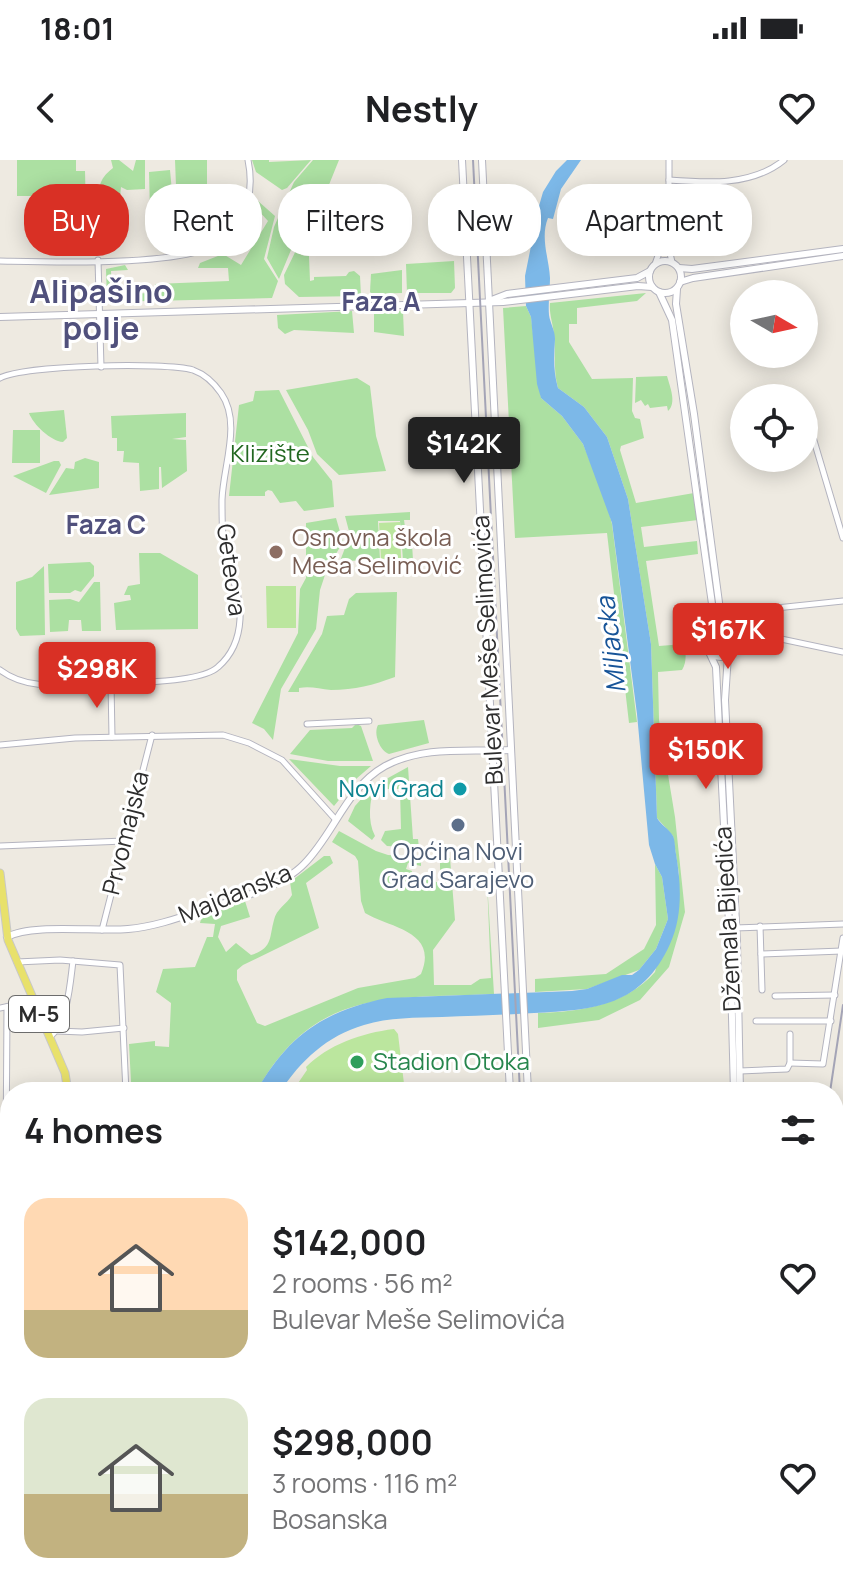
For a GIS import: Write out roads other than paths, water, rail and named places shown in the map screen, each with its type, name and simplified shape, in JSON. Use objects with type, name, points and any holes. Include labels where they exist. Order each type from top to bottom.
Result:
[{"type":"main road","name":"Bulevar Meše Selimovića","points":[[462,160],[510,1082]]},
{"type":"main road","name":"Bulevar Meše Selimovića","points":[[482,160],[527,1082]]},
{"type":"main road","points":[[489,301],[497,296],[637,278],[663,261],[672,262],[679,268],[692,269],[843,249]]},
{"type":"main road","points":[[0,317],[521,301],[638,286],[668,293],[693,278],[843,256]]},
{"type":"main road","points":[[679,268],[676,304],[720,610],[737,630],[738,645],[728,655],[718,656],[709,652]]},
{"type":"main road","points":[[650,271],[652,287]]},
{"type":"main road","name":"Džemala Bijedića","points":[[659,292],[672,320],[711,596],[712,623],[703,637],[716,667],[733,928],[738,1082]]},
{"type":"main road","points":[[712,623],[728,622]]},
{"type":"main road","name":"Džemala Bijedića","points":[[728,655],[725,700],[737,1082]]},
{"type":"main road","name":"Majdanska","points":[[3,940],[25,931],[128,929],[161,923],[283,879],[311,857],[359,788],[392,763],[429,753],[511,750]]},
{"type":"main road","name":"M-5","points":[[0,873],[3,940],[17,962],[66,1082]]},
{"type":"street","points":[[0,261],[98,260],[191,254],[225,240],[247,210],[250,192],[248,160]]},
{"type":"street","points":[[669,160],[669,184]]},
{"type":"street","points":[[669,180],[725,182],[767,172],[784,160]]},
{"type":"street","points":[[655,264],[659,256]]},
{"type":"street","points":[[672,256],[672,262]]},
{"type":"street","points":[[98,260],[101,367]]},
{"type":"street","name":"Geteova","points":[[0,378],[12,372],[169,366],[196,372],[219,389],[226,401],[230,426],[222,498],[226,553],[240,605],[240,622],[233,648],[216,670],[207,675],[160,681],[28,683],[12,679],[0,670]]},
{"type":"street","points":[[818,454],[843,538]]},
{"type":"street","points":[[730,613],[843,601]]},
{"type":"street","points":[[737,630],[843,652]]},
{"type":"street","points":[[738,645],[767,636]]},
{"type":"street","points":[[111,683],[112,737]]},
{"type":"street","points":[[307,724],[369,721]]},
{"type":"street","points":[[0,745],[211,734],[249,743],[282,760],[336,820]]},
{"type":"street","name":"Prvomajska","points":[[102,930],[152,735]]},
{"type":"street","points":[[0,846],[124,841]]},
{"type":"street","points":[[733,928],[843,924]]},
{"type":"street","points":[[760,926],[762,990]]},
{"type":"street","points":[[790,1063],[823,1064],[843,938]]},
{"type":"street","points":[[761,954],[842,951]]},
{"type":"street","points":[[49,1037],[57,1031],[73,961]]},
{"type":"street","points":[[17,962],[73,961],[120,965],[126,1082]]},
{"type":"street","points":[[775,996],[835,995]]},
{"type":"street","points":[[4,1082],[3,1008],[33,1001]]},
{"type":"street","points":[[756,1021],[831,1021]]},
{"type":"street","points":[[57,1031],[124,1028]]},
{"type":"street","points":[[740,1071],[787,1069],[790,1063],[790,1034]]},
{"type":"water","name":"Miljacka","points":[[567,160],[581,160],[564,184],[557,184],[557,204],[553,219],[548,218],[545,233],[550,278],[549,315],[555,336],[555,376],[558,388],[584,407],[607,437],[628,499],[651,644],[657,818],[674,838],[679,877],[679,911],[674,933],[659,965],[646,981],[614,1001],[556,1012],[373,1022],[327,1043],[306,1060],[288,1082],[262,1082],[281,1055],[310,1028],[326,1018],[365,1003],[387,998],[572,991],[587,989],[622,975],[632,975],[656,949],[668,919],[662,877],[649,845],[637,714],[612,523],[583,444],[562,416],[541,398],[537,384],[525,276],[529,256],[541,256],[543,192]]},
{"type":"tram line","points":[[473,160],[519,1082]]},
{"type":"railway","points":[[831,1082],[843,1005]]},
{"type":"place","name":"Osnovna škola Meša Selimović","points":[[276,552]]},
{"type":"place","name":"Novi Grad","points":[[460,789]]},
{"type":"place","name":"Općina Novi Grad Sarajevo","points":[[458,825]]},
{"type":"place","name":"Stadion Otoka","points":[[357,1062]]},
{"type":"district","name":"Faza A","points":[[381,302]]},
{"type":"district","name":"Alipašino polje","points":[[101,310]]},
{"type":"district","name":"Faza C","points":[[106,525]]},
{"type":"park label","name":"Klizište","points":[[270,454]]}]
